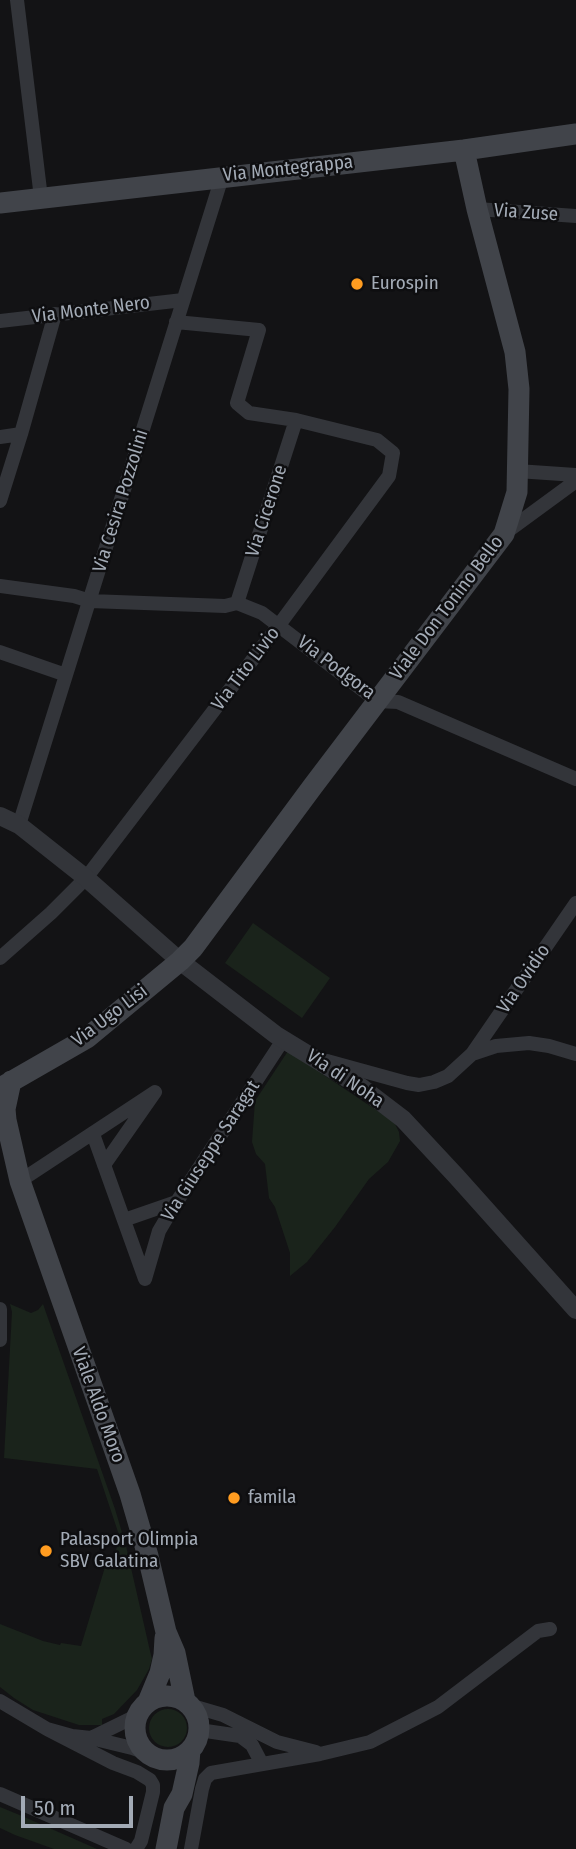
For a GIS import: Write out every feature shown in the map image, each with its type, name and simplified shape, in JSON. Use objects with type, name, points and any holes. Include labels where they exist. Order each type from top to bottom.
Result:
[{"type":"main road","name":"Via Montegrappa","points":[[0,203],[464,150],[576,134]]},
{"type":"main road","name":"Viale Don Tonino Bello","points":[[180,961],[193,948],[504,534],[517,492],[519,389],[515,352],[464,150]]},
{"type":"main road","name":"Via Ugo Lisi","points":[[6,1084],[87,1038],[180,961]]},
{"type":"main road","name":"Viale Aldo Moro","points":[[6,1084],[7,1154]]},
{"type":"main road","name":"Viale Aldo Moro","points":[[0,1129],[130,1494],[187,1703],[198,1721],[199,1730],[190,1750],[182,1794],[174,1808],[166,1849]]},
{"type":"main road","name":"Viale Aldo Moro","points":[[166,1632],[160,1673],[135,1726],[136,1737],[141,1746],[154,1756],[168,1774],[174,1808]]},
{"type":"main road","points":[[143,1708],[157,1698],[166,1696],[176,1697],[187,1703]]},
{"type":"main road","points":[[154,1756],[170,1759],[190,1750]]},
{"type":"street","points":[[17,0],[41,198]]},
{"type":"street","name":"Via Cesira Pozzolini","points":[[19,825],[222,177]]},
{"type":"street","name":"Via Zuse","points":[[477,209],[576,216]]},
{"type":"street","name":"Via Monte Nero","points":[[0,321],[183,300]]},
{"type":"street","points":[[1,494],[55,314]]},
{"type":"street","points":[[176,322],[259,330],[237,403],[249,413],[296,420]]},
{"type":"street","name":"Via Tito Livio","points":[[0,958],[86,878],[389,476],[393,453],[377,440],[296,420]]},
{"type":"street","name":"Via Cicerone","points":[[237,603],[296,420]]},
{"type":"street","points":[[0,437],[21,434]]},
{"type":"street","points":[[517,471],[576,475]]},
{"type":"street","points":[[504,534],[576,481]]},
{"type":"street","name":"Via Podgora","points":[[0,586],[74,596],[90,601],[225,606],[237,603],[262,613],[377,701],[398,702],[576,779]]},
{"type":"street","points":[[0,652],[66,675]]},
{"type":"street","name":"Via di Noha","points":[[0,816],[19,825],[86,878],[180,961],[283,1040],[361,1087],[403,1119],[576,1310]]},
{"type":"street","name":"Via Ovidio","points":[[472,1054],[576,903]]},
{"type":"street","name":"Via Giuseppe Saragat","points":[[93,1134],[145,1279],[159,1231],[283,1040]]},
{"type":"street","points":[[315,1058],[419,1085],[448,1076],[472,1054],[496,1046],[529,1043],[576,1054]]},
{"type":"street","points":[[20,1181],[155,1092],[104,1165]]},
{"type":"street","points":[[124,1220],[176,1202]]},
{"type":"street","points":[[0,1309],[0,1340]]},
{"type":"street","points":[[191,1849],[202,1789],[205,1779],[211,1773],[320,1754],[370,1742],[438,1707],[538,1630],[550,1629]]},
{"type":"street","points":[[0,1701],[92,1753],[150,1780],[153,1792],[141,1841],[136,1849]]},
{"type":"street","points":[[187,1703],[223,1715],[277,1742],[320,1754]]},
{"type":"street","points":[[91,1738],[143,1708]]},
{"type":"street","points":[[47,1729],[154,1756]]},
{"type":"street","points":[[199,1730],[240,1736],[252,1745],[262,1763]]},
{"type":"street","points":[[0,1794],[126,1849]]},
{"type":"shaded area","points":[[253,923],[330,978],[302,1018],[225,963]]},
{"type":"shaded area","points":[[288,1051],[394,1122],[400,1141],[388,1162],[369,1179],[307,1262],[290,1276],[290,1253],[275,1207],[269,1198],[265,1164],[256,1154],[252,1142],[255,1101]]},
{"type":"shaded area","points":[[10,1304],[31,1313],[43,1304],[115,1509],[152,1659],[137,1690],[114,1714],[102,1719],[102,1725],[79,1725],[33,1710],[0,1687],[0,1624],[43,1641],[81,1646],[105,1567],[113,1567],[119,1535],[97,1469],[4,1458],[12,1312]]},
{"type":"shaded area","points":[[168,1709],[181,1715],[187,1728],[181,1741],[168,1747],[155,1741],[149,1728],[155,1715]]},
{"type":"shaded area","points":[[0,1807],[97,1849],[54,1849],[15,1835],[0,1828]]},
{"type":"place","name":"Eurospin","points":[[357,284]]},
{"type":"place","name":"famila","points":[[234,1498]]},
{"type":"place","name":"Palasport Olimpia SBV Galatina","points":[[46,1551]]}]
